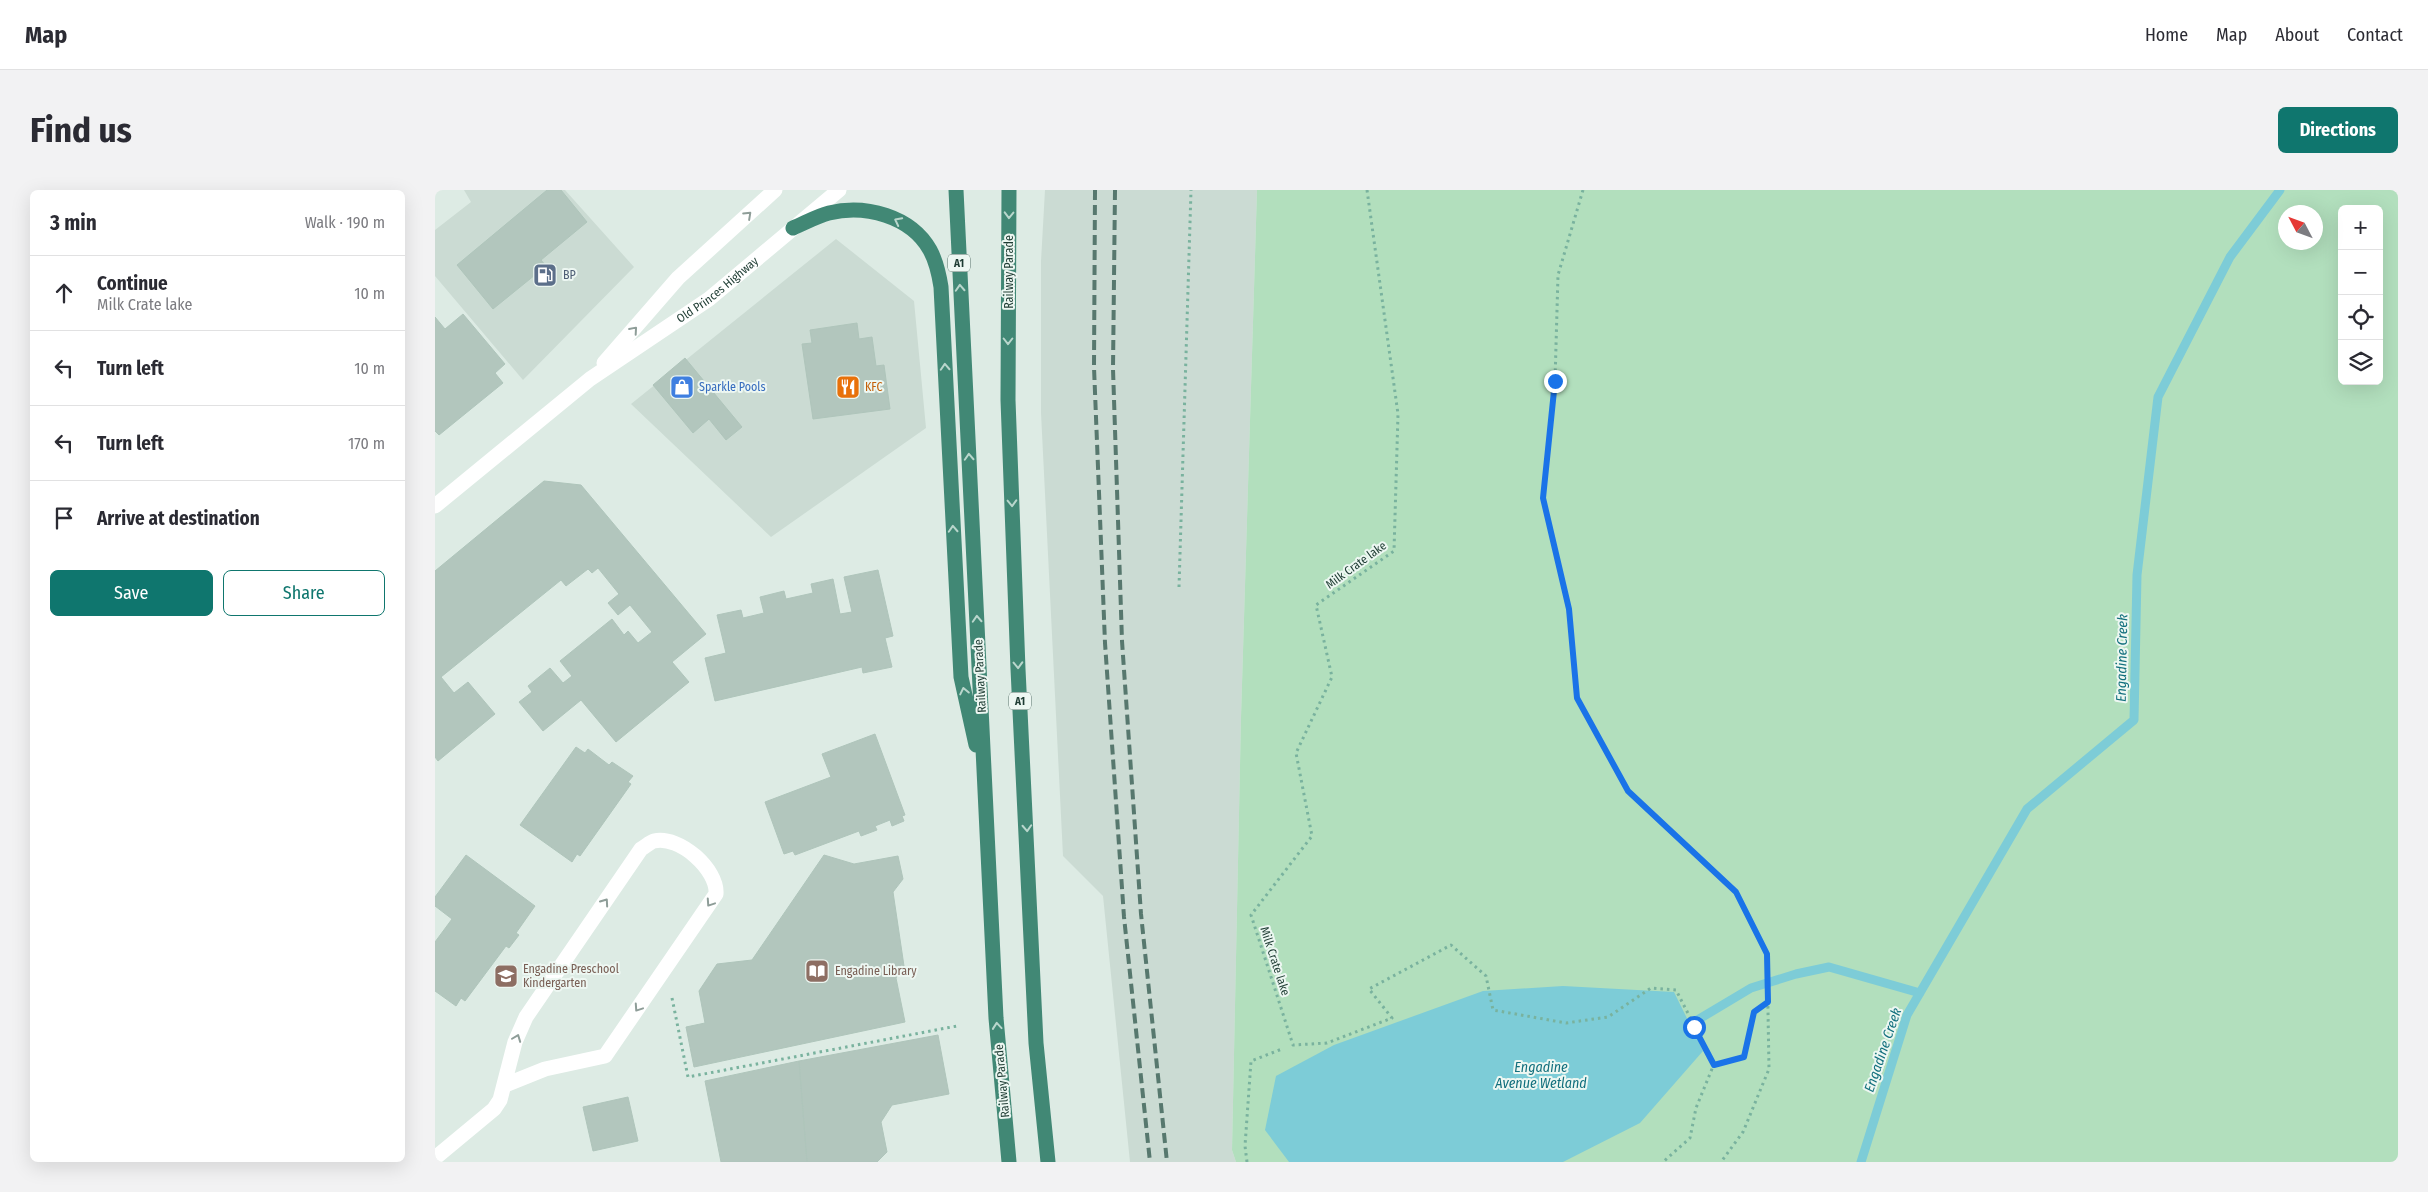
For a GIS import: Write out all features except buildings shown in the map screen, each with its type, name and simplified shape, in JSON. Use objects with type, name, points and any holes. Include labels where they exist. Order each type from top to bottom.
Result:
[{"type":"highway","name":"Railway Parade","points":[[955,190],[997,1018],[1009,1162]]},
{"type":"highway","name":"Railway Parade","points":[[1009,190],[1008,400],[1018,669],[1036,1044],[1048,1162]]},
{"type":"highway","points":[[793,228],[829,213],[878,212],[900,221],[918,234],[930,250],[937,269],[941,287],[961,677],[985,790]]},
{"type":"street","name":"Old Princes Highway","points":[[590,379],[678,278],[775,190]]},
{"type":"street","name":"Old Princes Highway","points":[[435,506],[590,379],[709,299],[839,190]]},
{"type":"street","points":[[435,1158],[491,1113],[500,1100],[515,1042],[525,1017],[641,849],[654,841],[665,841],[688,850],[709,870],[717,884],[716,894],[605,1056],[545,1069],[505,1085]]},
{"type":"path","points":[[1179,587],[1191,190]]},
{"type":"path","name":"Milk Crate lake","points":[[1367,190],[1398,414],[1394,550],[1316,605],[1332,677],[1296,753],[1312,836],[1251,914],[1293,1045],[1327,1043],[1392,1018],[1369,989],[1451,945],[1487,976],[1493,1010],[1566,1022],[1608,1017],[1651,988],[1676,990],[1714,1065]]},
{"type":"path","points":[[1583,190],[1558,276],[1555,381],[1543,498],[1569,609],[1577,698],[1628,791],[1736,892],[1767,954],[1769,1069],[1743,1132],[1721,1162]]},
{"type":"path","points":[[666,968],[688,1077],[957,1026]]},
{"type":"path","points":[[1663,1162],[1690,1138],[1696,1108],[1714,1065],[1744,1057],[1754,1012],[1768,1002]]},
{"type":"path","points":[[1247,1162],[1245,1146],[1251,1061],[1282,1049]]},
{"type":"shaded area","points":[[464,190],[565,190],[634,267],[523,380],[435,276],[435,230],[471,202]]},
{"type":"shaded area","points":[[1045,190],[1257,190],[1241,717],[1232,1150],[1236,1162],[1130,1162],[1103,896],[1063,856],[1041,413],[1041,261]]},
{"type":"shaded area","points":[[836,239],[914,301],[926,428],[771,537],[631,404]]},
{"type":"green space","points":[[1257,190],[2398,190],[2398,1162],[1236,1162],[1232,1150],[1241,717]]},
{"type":"water","name":"Engadine Avenue Wetland","points":[[1563,986],[1674,992],[1703,1051],[1640,1123],[1563,1162],[1289,1162],[1265,1130],[1276,1076],[1334,1045],[1483,991]]},
{"type":"waterway","name":"Engadine Creek","points":[[1861,1162],[1907,1015],[2027,809],[2134,720],[2137,575],[2158,397],[2230,257],[2280,190]]},
{"type":"waterway","points":[[1689,1025],[1751,988],[1796,974],[1829,967],[1920,993]]},
{"type":"railway","points":[[1095,190],[1094,367],[1105,643],[1124,917],[1150,1162]]},
{"type":"railway","points":[[1115,190],[1113,369],[1122,641],[1141,914],[1167,1162]]},
{"type":"place","name":"BP","points":[[545,275]]},
{"type":"place","name":"Sparkle Pools","points":[[682,387]]},
{"type":"place","name":"KFC","points":[[848,387]]},
{"type":"place","name":"Engadine Library","points":[[817,971]]},
{"type":"place","name":"Engadine Preschool Kindergarten","points":[[506,976]]},
{"type":"route","points":[[1555,381],[1543,498],[1569,609],[1577,698],[1628,791],[1736,892],[1767,954],[1768,1002],[1754,1012],[1744,1057],[1714,1065],[1694,1027]]}]
